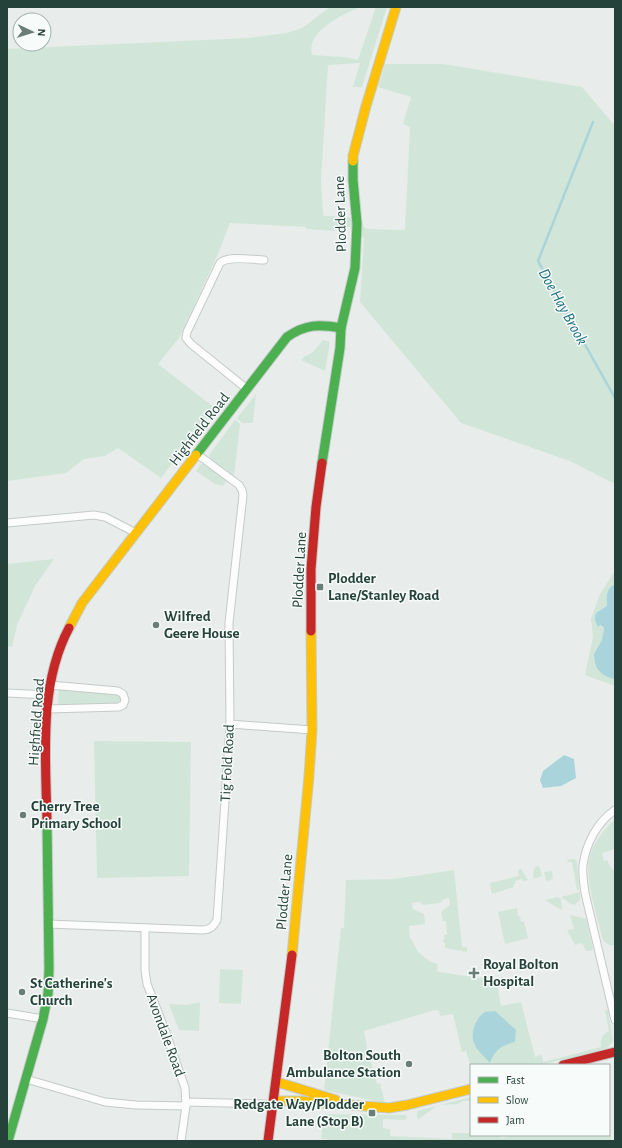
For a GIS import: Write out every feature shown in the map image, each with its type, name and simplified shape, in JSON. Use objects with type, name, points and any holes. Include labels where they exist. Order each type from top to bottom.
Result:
[{"type":"street","name":"Plodder Lane","points":[[268,1141],[277,1082],[296,924],[309,776],[312,730],[311,569],[316,507],[324,444],[340,348],[341,328],[353,283],[356,250],[357,224],[353,180],[354,156],[360,127],[396,7]]},
{"type":"street","points":[[247,389],[191,344],[186,338],[187,332],[223,259],[264,260]]},
{"type":"street","name":"Highfield Road","points":[[8,1141],[9,1131],[26,1079],[43,1018],[48,988],[46,737],[50,685],[62,641],[82,603],[288,337],[296,330],[305,326],[316,324],[341,328]]},
{"type":"street","name":"Tig Fold Road","points":[[48,924],[208,930],[214,926],[217,920],[230,724],[229,623],[243,495],[239,485],[197,454]]},
{"type":"street","points":[[7,523],[94,515],[105,517],[136,533]]},
{"type":"street","points":[[48,709],[119,707],[123,705],[125,700],[123,694],[118,691],[50,685]]},
{"type":"street","points":[[7,693],[49,695]]},
{"type":"street","points":[[230,724],[312,730]]},
{"type":"street","points":[[615,810],[602,822],[589,841],[583,865],[585,893],[615,1020]]},
{"type":"street","name":"Avondale Road","points":[[145,928],[145,970],[147,984],[183,1080],[186,1104],[181,1141]]},
{"type":"street","points":[[7,1013],[43,1018]]},
{"type":"street","points":[[567,1064],[615,1052]]},
{"type":"street","points":[[26,1079],[106,1102],[136,1105],[265,1104]]},
{"type":"street","points":[[277,1082],[351,1105]]},
{"type":"street","points":[[274,1101],[399,1107],[470,1089]]},
{"type":"green space","points":[[330,7],[360,7],[344,14],[327,25],[314,38],[312,46],[312,55],[344,57],[358,60],[376,7],[387,7],[362,87],[353,87],[360,63],[328,65],[321,180],[324,216],[349,217],[367,229],[405,230],[410,127],[403,124],[411,97],[378,87],[385,64],[443,64],[582,87],[615,126],[615,484],[570,461],[461,423],[360,302],[364,238],[350,227],[335,227],[335,231],[306,229],[306,227],[230,223],[218,254],[179,338],[158,364],[215,408],[161,478],[118,448],[105,456],[84,459],[66,473],[7,481],[7,49],[12,49],[12,52],[52,52],[52,47],[248,38],[287,33],[302,28]]},
{"type":"green space","points":[[323,340],[330,342],[325,371],[301,360],[305,356],[312,353]]},
{"type":"green space","points":[[256,394],[253,422],[242,423],[237,418]]},
{"type":"green space","points":[[235,420],[240,424],[234,476],[212,460],[209,455]]},
{"type":"green space","points":[[201,464],[205,464],[225,478],[226,482],[223,486],[215,484],[196,471]]},
{"type":"green space","points":[[54,559],[35,586],[17,625],[12,647],[7,646],[7,564]]},
{"type":"green space","points":[[615,571],[615,584],[608,590],[607,606],[598,611],[599,627],[601,625],[604,628],[602,640],[594,654],[594,659],[613,679],[615,678],[615,686],[585,675],[593,637],[591,619],[600,594]]},
{"type":"green space","points":[[59,689],[116,694],[121,698],[121,700],[117,703],[58,705]]},
{"type":"green space","points":[[94,741],[191,742],[189,876],[97,878]]},
{"type":"green space","points":[[615,819],[615,849],[602,853],[604,861],[607,860],[615,872],[615,945],[611,945],[607,944],[603,940],[590,889],[588,869],[590,854],[595,843]]},
{"type":"green space","points":[[570,859],[577,861],[579,890],[577,890],[572,862],[567,862]]},
{"type":"green space","points":[[539,866],[542,876],[534,879],[533,874],[535,867]]},
{"type":"green space","points":[[521,869],[528,880],[524,881],[522,879],[515,881],[515,884],[513,885],[514,887],[492,894],[490,883],[519,876],[518,870]]},
{"type":"green space","points":[[454,870],[462,947],[467,947],[467,952],[445,948],[443,941],[444,935],[447,935],[446,921],[443,921],[441,912],[450,905],[449,898],[444,899],[440,903],[423,905],[419,902],[412,903],[413,909],[424,914],[425,924],[409,926],[410,939],[412,940],[417,951],[429,961],[438,964],[437,970],[439,972],[487,979],[496,978],[501,1006],[521,1002],[535,1057],[542,1055],[543,1062],[601,1047],[602,1038],[609,1031],[605,1010],[608,1010],[613,1041],[607,1048],[545,1064],[470,1064],[466,1051],[462,1052],[453,1014],[440,1016],[439,1011],[435,1010],[364,1031],[377,1084],[380,1083],[385,1103],[324,1090],[341,928],[344,928],[346,880],[394,879]]},
{"type":"green space","points":[[552,871],[553,879],[546,881],[544,872]]},
{"type":"green space","points":[[580,892],[580,900],[574,905],[561,897]]},
{"type":"green space","points":[[558,897],[561,899],[562,909],[545,900]]},
{"type":"green space","points":[[517,908],[518,916],[520,916],[521,922],[524,921],[528,938],[505,944],[498,912]]},
{"type":"green space","points":[[570,915],[586,919],[593,948],[591,951],[586,951],[582,943],[575,945],[567,930],[574,929]]},
{"type":"green space","points":[[220,969],[243,970],[241,1004],[219,1003]]},
{"type":"green space","points":[[200,1002],[199,1031],[179,1030],[169,1004],[187,1005]]},
{"type":"green space","points":[[470,1097],[470,1101],[463,1101],[458,1104],[441,1105]]},
{"type":"green space","points":[[437,1106],[419,1119],[417,1118],[417,1111]]},
{"type":"green space","points":[[324,1114],[406,1115],[407,1118],[405,1120],[383,1119],[383,1128],[390,1129],[390,1136],[452,1139],[452,1133],[470,1133],[470,1136],[500,1136],[501,1138],[510,1136],[610,1136],[610,1134],[612,1141],[347,1141],[321,1139]]},
{"type":"water","points":[[615,584],[615,678],[613,679],[601,673],[595,663],[594,654],[602,640],[604,628],[601,625],[598,627],[595,616],[597,612],[607,606],[608,590]]},
{"type":"water","points":[[564,755],[574,759],[576,778],[561,786],[543,788],[540,780],[543,771]]},
{"type":"water","points":[[495,1011],[516,1030],[515,1042],[500,1048],[494,1054],[490,1063],[475,1046],[473,1030],[482,1014],[485,1012]]},
{"type":"waterway","name":"Doe Hay Brook","points":[[593,122],[538,261],[615,398]]},
{"type":"traffic: fast","points":[[322,463],[340,348],[341,328],[355,268],[357,224],[353,180],[353,161]]},
{"type":"traffic: fast","points":[[196,455],[287,337],[307,327],[326,326],[341,328]]},
{"type":"traffic: fast","points":[[8,1141],[43,1019],[48,994],[47,823]]},
{"type":"traffic: slow","points":[[353,161],[366,106],[396,7]]},
{"type":"traffic: slow","points":[[69,628],[82,603],[196,455]]},
{"type":"traffic: slow","points":[[292,955],[312,730],[311,631]]},
{"type":"traffic: slow","points":[[277,1082],[336,1100]]},
{"type":"traffic: slow","points":[[274,1101],[299,1101],[389,1108],[470,1089]]},
{"type":"traffic: jam","points":[[311,631],[311,569],[316,507],[322,463]]},
{"type":"traffic: jam","points":[[47,823],[45,748],[48,698],[52,674],[59,650],[69,628]]},
{"type":"traffic: jam","points":[[268,1141],[292,955]]},
{"type":"traffic: jam","points":[[567,1064],[615,1052]]},
{"type":"place","name":"Plodder Lane/Stanley Road","points":[[320,587]]},
{"type":"place","name":"Wilfred Geere House","points":[[156,625]]},
{"type":"place","name":"Cherry Tree Primary School","points":[[23,815]]},
{"type":"place","name":"Royal Bolton Hospital","points":[[474,973]]},
{"type":"place","name":"St Catherine's Church","points":[[22,992]]},
{"type":"place","name":"Bolton South Ambulance Station","points":[[409,1064]]},
{"type":"place","name":"Redgate Way/Plodder Lane (Stop B)","points":[[372,1113]]}]
